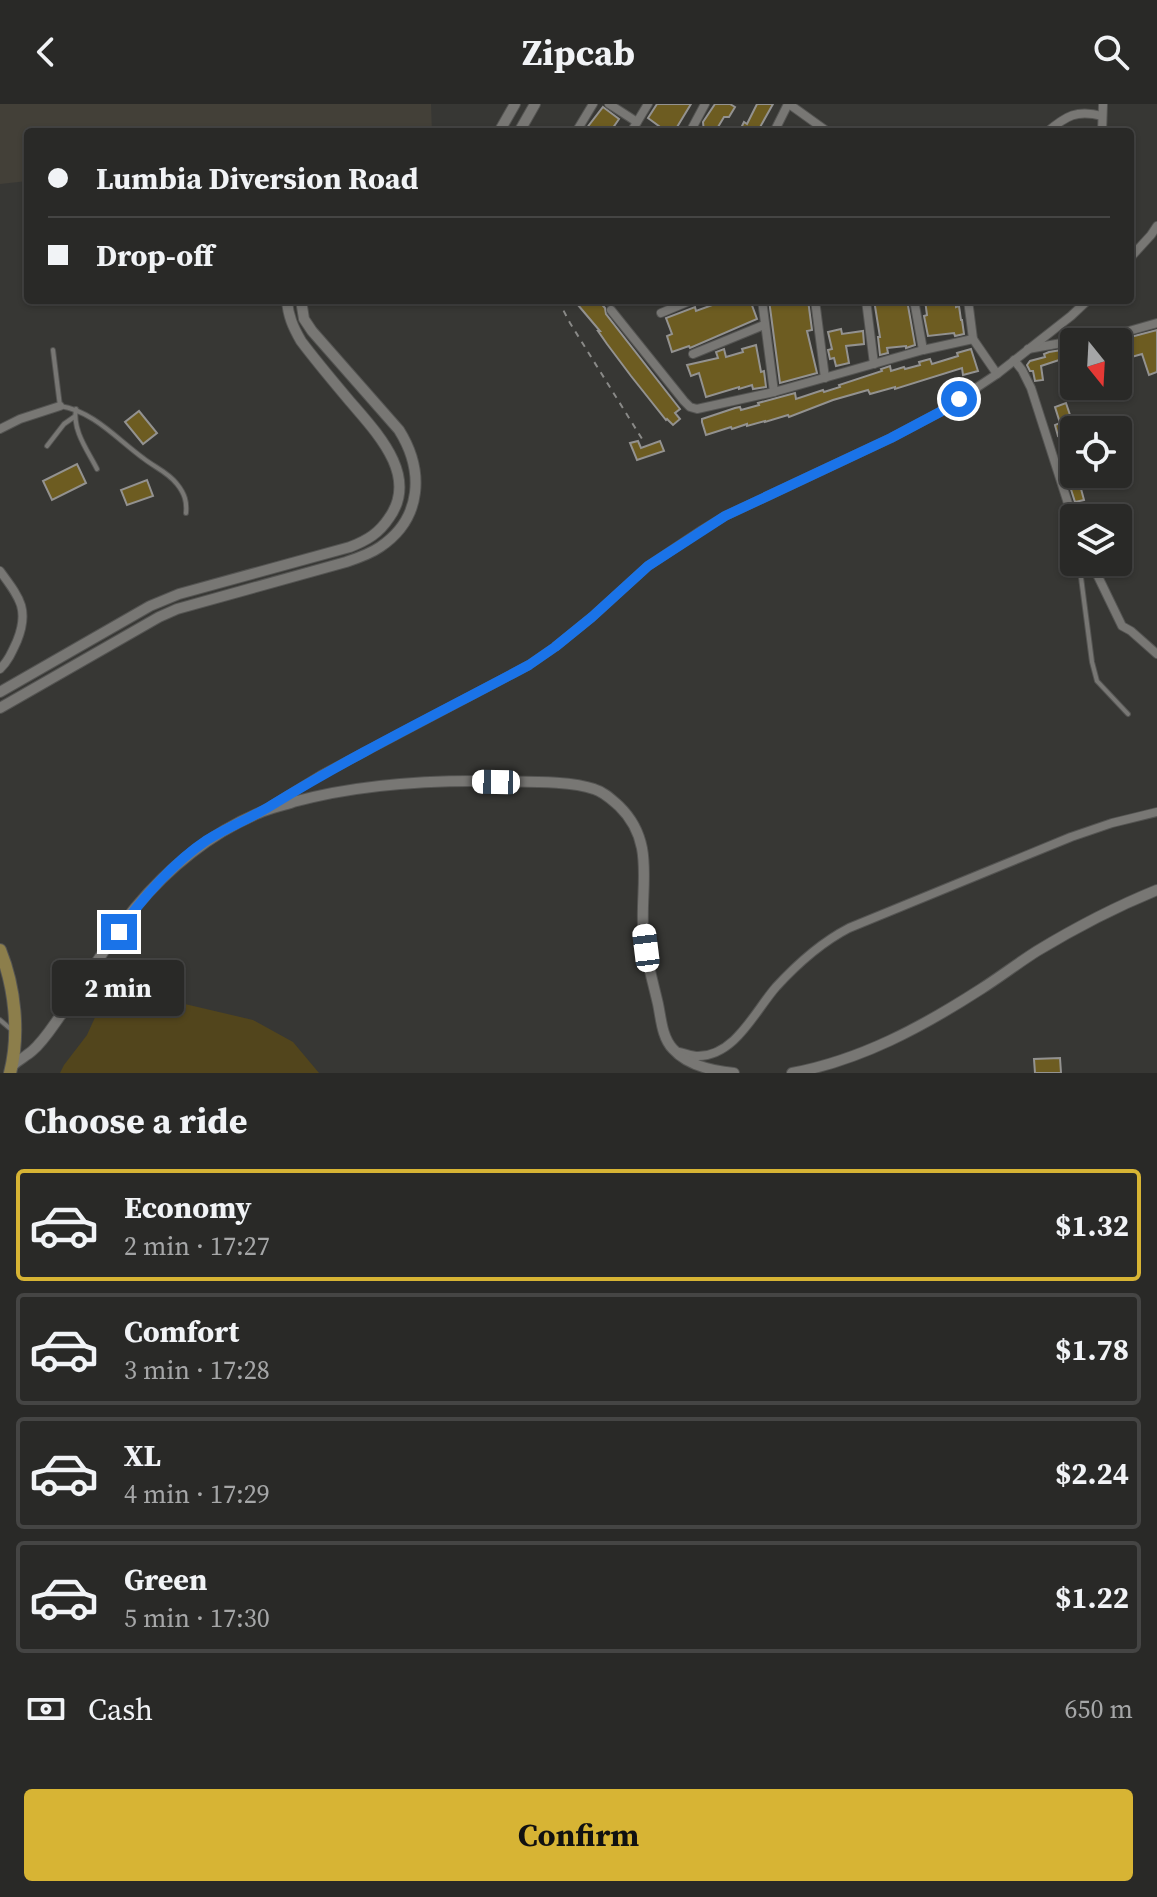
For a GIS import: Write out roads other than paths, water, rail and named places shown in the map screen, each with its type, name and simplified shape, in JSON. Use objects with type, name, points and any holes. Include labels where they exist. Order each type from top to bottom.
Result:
[{"type":"main road","points":[[0,950],[12,994],[15,1033],[12,1069]]},
{"type":"street","points":[[501,128],[515,104]]},
{"type":"street","points":[[521,128],[535,104]]},
{"type":"street","points":[[578,128],[593,104]]},
{"type":"street","points":[[609,104],[637,122]]},
{"type":"street","points":[[633,128],[648,104]]},
{"type":"street","points":[[692,128],[705,104]]},
{"type":"street","points":[[776,128],[788,104],[822,128]]},
{"type":"street","points":[[1102,128],[1103,104]]},
{"type":"street","points":[[1052,128],[1077,113],[1102,116]]},
{"type":"street","points":[[1134,254],[1157,226]]},
{"type":"street","points":[[0,692],[150,606],[203,586],[350,547],[373,537],[383,527],[398,500],[395,464],[389,450],[301,341],[293,327],[287,304]]},
{"type":"street","points":[[0,708],[159,617],[193,604],[346,562],[368,554],[397,533],[409,515],[416,496],[414,466],[408,445],[399,430],[312,331],[304,319],[302,304]]},
{"type":"street","points":[[661,313],[682,304]]},
{"type":"street","points":[[762,304],[774,392]]},
{"type":"street","points":[[816,304],[825,378]]},
{"type":"street","points":[[866,304],[874,364]]},
{"type":"street","points":[[915,304],[923,350]]},
{"type":"street","points":[[969,304],[973,339],[997,374]]},
{"type":"street","points":[[12,1069],[40,1042],[135,907],[205,842],[321,775],[529,665],[592,617],[648,566],[725,516],[940,412],[997,374],[1084,304]]},
{"type":"street","points":[[611,310],[690,407],[702,409],[973,339]]},
{"type":"street","points":[[1027,349],[1157,323]]},
{"type":"street","points":[[693,354],[764,325]]},
{"type":"street","points":[[1014,360],[1031,388],[1068,504]]},
{"type":"street","points":[[0,429],[60,406]]},
{"type":"street","points":[[0,571],[20,600],[24,616],[12,653],[0,669]]},
{"type":"street","points":[[1098,576],[1122,626],[1157,654]]},
{"type":"street","points":[[262,811],[345,790],[400,783],[558,783],[596,789],[625,813],[642,848],[645,865],[643,928],[668,1043],[690,1062],[714,1071],[734,1073]]},
{"type":"street","points":[[676,1052],[698,1056],[736,1038],[807,955],[849,928],[1071,837],[1157,812]]},
{"type":"street","points":[[792,1073],[820,1068],[884,1044],[966,998],[1035,952],[1090,921],[1157,890]]},
{"type":"lane","points":[[53,350],[60,406],[76,409],[164,472],[184,495],[186,513]]},
{"type":"lane","points":[[76,409],[74,417],[79,435],[97,469]]},
{"type":"lane","points":[[47,446],[64,424],[74,417]]},
{"type":"lane","points":[[1081,576],[1097,681],[1128,714]]},
{"type":"lane","points":[[0,1020],[15,1033]]}]
